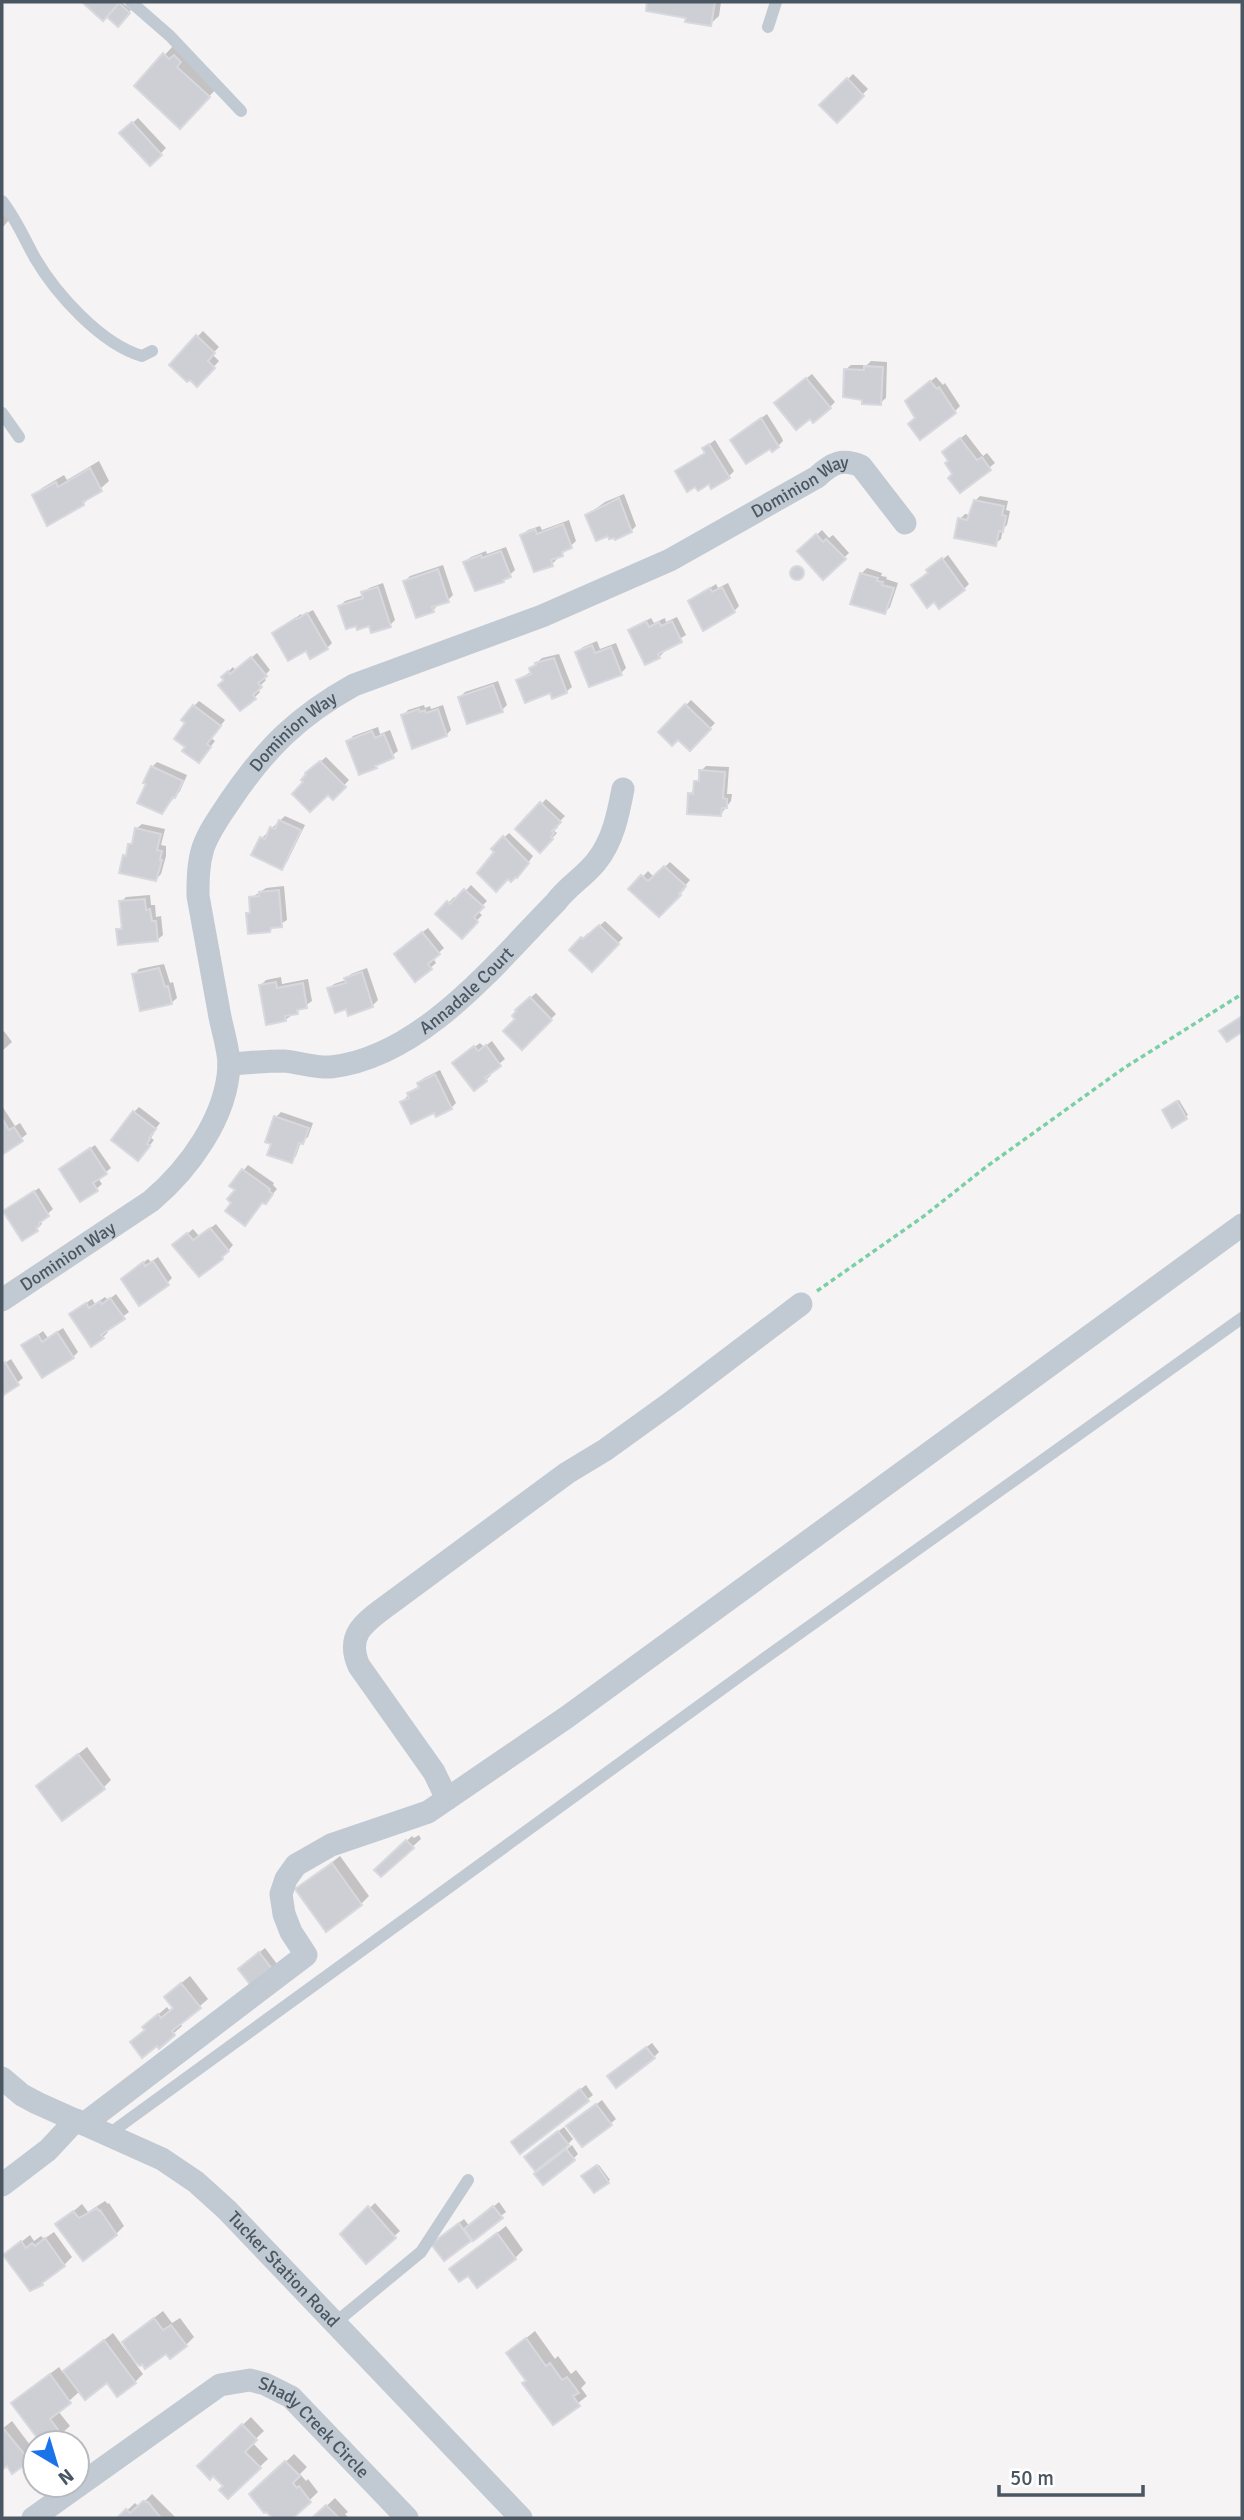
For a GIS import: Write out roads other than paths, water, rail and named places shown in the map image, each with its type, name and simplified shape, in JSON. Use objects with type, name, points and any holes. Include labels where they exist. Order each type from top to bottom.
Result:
[{"type":"street","name":"Dominion Way","points":[[3,1296],[151,1201],[173,1183],[210,1128],[222,1096],[229,1064],[198,896],[198,872],[203,849],[213,827],[243,781],[274,744],[300,719],[354,685],[542,616],[670,561],[817,477],[829,466],[840,461],[850,461],[861,466],[905,523]]},
{"type":"street","name":"Annadale Court","points":[[229,1064],[286,1061],[312,1067],[331,1067],[381,1052],[421,1030],[481,978],[565,890],[595,863],[608,843],[616,822],[623,789]]},
{"type":"street","points":[[2,2185],[80,2122],[306,1955],[291,1932],[284,1914],[281,1894],[286,1879],[296,1865],[331,1845],[428,1812],[567,1717],[1242,1225]]},
{"type":"street","points":[[447,1799],[434,1772],[359,1666],[354,1650],[358,1632],[388,1605],[567,1473],[605,1450],[673,1401],[801,1304]]},
{"type":"street","name":"Tucker Station Road","points":[[2,2078],[29,2099],[162,2158],[197,2182],[228,2210],[521,2518]]},
{"type":"street","name":"Shady Creek Circle","points":[[34,2518],[219,2385],[241,2380],[265,2384],[291,2397],[407,2518]]},
{"type":"lane","points":[[131,2],[170,36],[241,111]]},
{"type":"lane","points":[[768,27],[776,2]]},
{"type":"lane","points":[[2,201],[14,217],[36,259],[65,299],[113,344],[142,356],[152,351]]},
{"type":"lane","points":[[2,413],[19,437]]},
{"type":"lane","points":[[109,2134],[735,1679],[1242,1318]]},
{"type":"lane","points":[[335,2323],[421,2252],[468,2180]]}]
